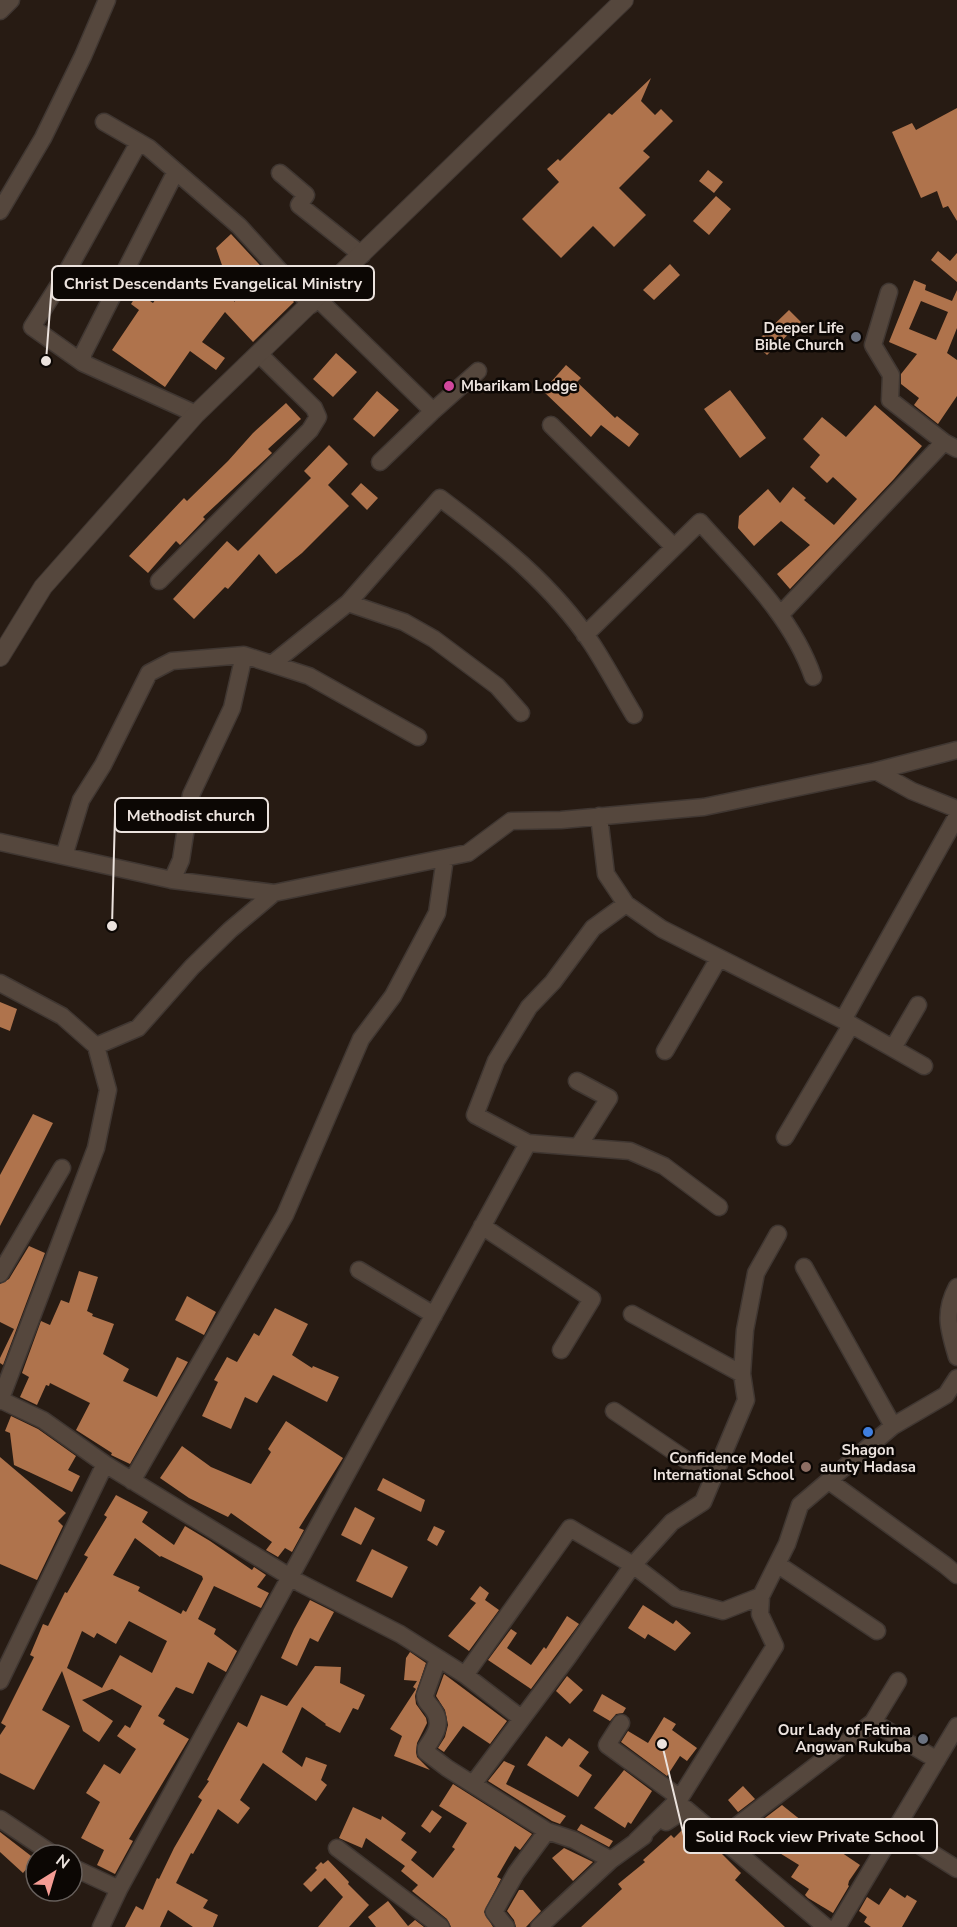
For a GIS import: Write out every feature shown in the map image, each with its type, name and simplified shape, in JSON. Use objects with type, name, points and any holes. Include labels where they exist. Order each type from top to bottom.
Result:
[{"type":"street","points":[[0,11],[10,0]]},
{"type":"street","points":[[0,211],[43,138],[83,57],[107,0]]},
{"type":"street","points":[[0,657],[43,587],[196,414],[314,302],[616,3]]},
{"type":"street","points":[[104,122],[149,148],[175,173],[239,226],[314,302],[433,411]]},
{"type":"street","points":[[139,142],[65,275],[32,327],[83,363],[196,414]]},
{"type":"street","points":[[83,363],[83,354],[175,173]]},
{"type":"street","points":[[280,173],[306,195],[299,205],[362,255]]},
{"type":"street","points":[[780,615],[951,445],[890,400],[891,375],[873,345],[889,292]]},
{"type":"street","points":[[159,581],[310,430],[318,417],[314,408],[259,354]]},
{"type":"street","points":[[380,462],[478,371]]},
{"type":"street","points":[[550,425],[674,547]]},
{"type":"street","points":[[272,664],[348,603],[440,498],[497,541],[550,593],[585,635],[634,715]]},
{"type":"street","points":[[585,635],[700,522],[774,606],[807,658],[813,677]]},
{"type":"street","points":[[348,603],[404,622],[434,639],[497,686],[521,713]]},
{"type":"street","points":[[172,880],[181,860],[191,795],[232,708],[244,655]]},
{"type":"street","points":[[64,856],[81,800],[103,765],[149,672],[171,662],[244,655],[309,676],[418,737]]},
{"type":"street","points":[[0,842],[172,880],[274,893],[468,853],[511,821],[704,807],[876,771],[957,750]]},
{"type":"street","points":[[876,771],[912,790],[957,808]]},
{"type":"street","points":[[599,816],[606,874],[626,904],[662,929],[847,1023],[924,1066]]},
{"type":"street","points":[[785,1137],[957,816]]},
{"type":"street","points":[[132,1481],[285,1215],[361,1039],[393,996],[436,913],[445,858]]},
{"type":"street","points":[[96,1046],[138,1028],[230,930],[274,893]]},
{"type":"street","points":[[626,904],[593,928],[553,982],[529,1007],[496,1061],[476,1115],[528,1143],[630,1151],[663,1166],[719,1207]]},
{"type":"street","points":[[664,1051],[719,958]]},
{"type":"street","points":[[0,983],[62,1016],[96,1046],[108,1090],[96,1148],[0,1400],[43,1420],[105,1464],[290,1577],[400,1634],[465,1675],[521,1718]]},
{"type":"street","points":[[893,1048],[918,1005]]},
{"type":"street","points":[[577,1081],[609,1098],[578,1147]]},
{"type":"street","points":[[101,1927],[119,1890],[528,1143]]},
{"type":"street","points":[[0,1274],[62,1168]]},
{"type":"street","points":[[482,1226],[592,1299],[561,1350]]},
{"type":"street","points":[[473,1784],[633,1565],[672,1522],[703,1502],[746,1400],[742,1374],[745,1330],[756,1273],[778,1234]]},
{"type":"street","points":[[804,1268],[893,1426]]},
{"type":"street","points":[[359,1270],[434,1315]]},
{"type":"street","points":[[957,1287],[950,1300],[948,1327],[957,1357]]},
{"type":"street","points":[[632,1314],[742,1374]]},
{"type":"street","points":[[636,1841],[680,1798],[775,1646],[760,1614],[762,1596],[786,1544],[800,1505],[893,1426],[946,1395],[957,1378]]},
{"type":"street","points":[[614,1411],[713,1478]]},
{"type":"street","points":[[0,1681],[105,1464]]},
{"type":"street","points":[[829,1481],[957,1575]]},
{"type":"street","points":[[465,1675],[570,1528],[633,1565],[676,1598],[723,1611],[762,1596]]},
{"type":"street","points":[[777,1564],[877,1631]]},
{"type":"street","points":[[438,1659],[425,1700],[435,1712],[437,1732],[425,1751],[447,1768],[547,1831],[574,1840],[611,1860]]},
{"type":"street","points":[[721,1838],[873,1722],[898,1681]]},
{"type":"street","points":[[873,1722],[937,1760]]},
{"type":"street","points":[[621,1723],[607,1745],[680,1798]]},
{"type":"street","points":[[837,1927],[957,1726]]},
{"type":"street","points":[[538,1927],[611,1860],[686,1809],[826,1927]]},
{"type":"street","points":[[0,1819],[36,1843]]},
{"type":"street","points":[[895,1830],[957,1869]]},
{"type":"street","points":[[506,1927],[494,1912],[516,1873],[547,1831]]},
{"type":"street","points":[[337,1848],[441,1927]]},
{"type":"street","points":[[84,1873],[119,1890]]},
{"type":"building","points":[[651,78],[641,101],[655,115],[661,109],[673,121],[643,151],[650,157],[619,188],[646,215],[614,247],[593,226],[561,258],[522,219],[559,182],[547,169],[558,159],[560,161],[609,113],[612,115]]},
{"type":"building","points":[[957,108],[957,221],[948,206],[943,208],[937,191],[921,198],[892,132],[912,123],[916,130]]},
{"type":"building","points":[[708,170],[723,182],[714,193],[699,181]]},
{"type":"building","points":[[716,196],[731,209],[709,235],[693,221]]},
{"type":"building","points":[[231,234],[294,302],[253,342],[225,312],[202,342],[225,358],[216,370],[190,351],[165,387],[112,350],[139,310],[131,304],[138,293],[153,303],[168,282],[193,299],[209,280],[235,302],[216,248]]},
{"type":"building","points":[[938,251],[950,261],[957,253],[957,282],[931,260]]},
{"type":"building","points":[[670,264],[680,275],[654,300],[643,290]]},
{"type":"building","points":[[914,280],[926,285],[925,290],[952,301],[957,290],[957,328],[947,353],[957,360],[957,396],[938,424],[914,405],[919,398],[901,384],[901,374],[917,354],[889,342]],"holes":[[[921,301],[948,312],[936,340],[909,329]]]},
{"type":"building","points":[[789,310],[801,322],[767,355],[755,343]]},
{"type":"building","points":[[336,353],[357,372],[333,397],[313,379]]},
{"type":"building","points":[[566,365],[581,378],[577,382],[615,418],[617,416],[639,434],[629,447],[601,425],[591,437],[543,391]]},
{"type":"building","points":[[730,390],[766,438],[740,458],[704,409]]},
{"type":"building","points":[[377,391],[399,410],[374,437],[353,419]]},
{"type":"building","points":[[286,403],[301,419],[268,449],[272,453],[203,517],[205,519],[180,545],[176,541],[148,573],[129,556],[184,498],[187,501],[253,433]]},
{"type":"building","points":[[875,405],[922,446],[894,479],[790,589],[777,574],[810,545],[781,521],[754,546],[738,528],[739,516],[768,489],[780,503],[793,487],[806,498],[804,500],[834,525],[857,499],[833,477],[827,483],[810,467],[820,455],[803,439],[822,417],[846,437]]},
{"type":"building","points":[[329,445],[348,464],[328,485],[349,506],[302,553],[276,574],[259,554],[228,589],[225,587],[194,619],[173,599],[227,541],[238,551],[311,478],[304,471]]},
{"type":"building","points":[[361,483],[378,498],[367,510],[351,494]]},
{"type":"building","points":[[0,1002],[17,1009],[10,1031],[0,1027]]},
{"type":"building","points":[[33,1114],[53,1123],[0,1226],[0,1175]]},
{"type":"building","points":[[29,1246],[45,1253],[3,1365],[0,1363],[0,1358],[14,1329],[0,1322],[0,1284],[9,1279]]},
{"type":"building","points":[[79,1271],[98,1277],[87,1311],[93,1314],[92,1316],[114,1324],[103,1354],[129,1369],[123,1381],[157,1397],[177,1357],[188,1362],[130,1464],[111,1455],[112,1453],[76,1430],[90,1403],[50,1383],[49,1386],[46,1385],[37,1405],[20,1397],[29,1377],[22,1373],[41,1321],[50,1325],[61,1300],[69,1303]]},
{"type":"building","points":[[187,1296],[216,1312],[204,1335],[175,1320]]},
{"type":"building","points":[[275,1308],[308,1324],[292,1355],[312,1368],[313,1366],[339,1377],[327,1402],[273,1375],[257,1403],[245,1397],[231,1429],[202,1416],[218,1382],[214,1380],[227,1357],[237,1362],[254,1333],[259,1336]]},
{"type":"building","points":[[11,1416],[38,1429],[76,1456],[68,1470],[80,1476],[72,1492],[14,1465],[10,1433],[5,1431]]},
{"type":"building","points":[[286,1421],[343,1458],[299,1528],[304,1530],[292,1552],[285,1548],[278,1557],[266,1550],[272,1542],[231,1513],[228,1517],[189,1498],[160,1478],[182,1446],[211,1467],[251,1484],[271,1452],[268,1449]]},
{"type":"building","points":[[0,1457],[66,1513],[58,1521],[63,1526],[37,1580],[0,1564]]},
{"type":"building","points":[[383,1478],[425,1500],[421,1512],[377,1490]]},
{"type":"building","points":[[116,1495],[148,1512],[142,1522],[174,1545],[185,1526],[252,1570],[254,1567],[266,1575],[257,1587],[269,1593],[261,1608],[214,1586],[198,1619],[216,1629],[214,1634],[237,1651],[226,1672],[208,1662],[193,1694],[176,1687],[158,1716],[165,1720],[163,1724],[189,1739],[129,1839],[133,1841],[115,1874],[97,1865],[104,1850],[81,1838],[100,1802],[86,1793],[104,1764],[120,1774],[136,1749],[117,1736],[125,1725],[130,1728],[142,1706],[112,1689],[82,1700],[113,1721],[99,1742],[83,1731],[62,1671],[42,1710],[70,1726],[34,1790],[0,1773],[0,1735],[6,1726],[1,1723],[34,1657],[30,1655],[43,1624],[48,1626],[65,1592],[67,1593],[88,1557],[84,1555],[107,1517],[104,1515]],"holes":[[[135,1538],[160,1557],[202,1576],[203,1579],[186,1612],[183,1610],[181,1614],[138,1591],[140,1587],[113,1575]],[[129,1621],[167,1641],[152,1673],[120,1655],[102,1688],[67,1668],[82,1631],[94,1638],[97,1633],[116,1644]]]},
{"type":"building","points":[[355,1507],[375,1518],[361,1545],[341,1535]]},
{"type":"building","points":[[434,1526],[445,1531],[437,1546],[427,1540]]},
{"type":"building","points":[[372,1549],[408,1567],[392,1598],[356,1581]]},
{"type":"building","points":[[480,1586],[489,1593],[485,1600],[499,1610],[469,1651],[448,1636],[476,1603],[470,1599]]},
{"type":"building","points":[[310,1600],[334,1612],[318,1642],[310,1638],[297,1666],[281,1658]]},
{"type":"building","points":[[643,1605],[673,1624],[676,1620],[691,1633],[675,1651],[648,1634],[645,1639],[628,1628]]},
{"type":"building","points":[[567,1616],[579,1624],[531,1689],[488,1660],[511,1629],[517,1633],[507,1648],[531,1665],[544,1647],[546,1649]]},
{"type":"building","points":[[410,1652],[426,1663],[415,1696],[416,1704],[427,1723],[417,1743],[416,1752],[417,1757],[430,1770],[394,1756],[402,1736],[390,1729],[416,1689],[413,1687],[417,1681],[404,1680],[406,1658]]},
{"type":"building","points":[[315,1666],[341,1667],[340,1683],[365,1695],[358,1710],[353,1708],[340,1733],[325,1725],[302,1707],[282,1752],[302,1767],[306,1757],[327,1765],[321,1780],[327,1785],[316,1801],[263,1763],[240,1800],[250,1808],[238,1824],[218,1809],[176,1883],[208,1900],[203,1908],[218,1915],[213,1927],[193,1927],[168,1910],[160,1927],[125,1927],[136,1906],[143,1910],[157,1878],[159,1879],[202,1800],[198,1797],[209,1781],[207,1780],[238,1722],[247,1727],[261,1695],[287,1706]]},
{"type":"building","points":[[444,1674],[507,1721],[490,1744],[463,1726],[444,1752],[438,1748],[445,1737],[448,1725],[445,1710],[436,1696]]},
{"type":"building","points":[[567,1676],[583,1690],[570,1704],[556,1691]]},
{"type":"building","points":[[602,1694],[626,1708],[623,1713],[616,1714],[610,1721],[593,1711]]},
{"type":"building","points":[[664,1717],[676,1724],[672,1730],[697,1748],[687,1761],[680,1756],[667,1776],[621,1742],[628,1731],[648,1743]]},
{"type":"building","points":[[546,1736],[562,1747],[569,1738],[589,1752],[579,1766],[592,1775],[578,1797],[527,1765]]},
{"type":"building","points":[[504,1761],[515,1766],[506,1784],[566,1816],[560,1824],[488,1781]]},
{"type":"building","points":[[624,1770],[652,1791],[631,1824],[628,1822],[625,1828],[594,1808]]},
{"type":"building","points":[[453,1784],[532,1834],[520,1850],[515,1846],[497,1877],[501,1879],[484,1912],[493,1927],[451,1927],[447,1919],[412,1891],[418,1885],[401,1871],[405,1866],[366,1838],[362,1848],[339,1838],[353,1807],[381,1820],[382,1816],[406,1833],[401,1840],[417,1852],[411,1860],[433,1878],[455,1849],[452,1847],[467,1823],[439,1806]]},
{"type":"building","points":[[743,1786],[755,1799],[738,1812],[728,1800]]},
{"type":"building","points":[[782,1805],[819,1832],[817,1836],[860,1865],[833,1913],[808,1898],[805,1895],[809,1889],[791,1877],[799,1865],[765,1844],[762,1846],[748,1831]]},
{"type":"building","points":[[432,1810],[442,1817],[430,1833],[421,1826]]},
{"type":"building","points":[[581,1824],[613,1841],[609,1847],[577,1830]]},
{"type":"building","points":[[688,1824],[741,1873],[735,1880],[785,1927],[581,1927],[622,1889],[618,1884],[645,1862],[643,1860],[671,1835],[674,1838]]},
{"type":"building","points":[[0,1832],[24,1851],[23,1873],[0,1852]]},
{"type":"building","points":[[564,1848],[593,1862],[573,1881],[552,1858]]},
{"type":"building","points":[[328,1860],[369,1905],[349,1927],[318,1927],[343,1897],[325,1878],[311,1892],[303,1884],[317,1870],[315,1868],[321,1862],[323,1864]]},
{"type":"building","points":[[890,1888],[905,1898],[907,1895],[917,1901],[902,1927],[871,1927],[864,1922],[867,1917],[859,1911],[867,1897],[879,1905]]},
{"type":"building","points":[[519,1890],[523,1890],[541,1911],[526,1927],[516,1927],[507,1911]]},
{"type":"building","points":[[388,1901],[408,1926],[415,1920],[424,1927],[376,1927],[368,1917]]},
{"type":"place","name":"Deeper Life Bible Church","points":[[856,337]]},
{"type":"place","name":"Christ Descendants Evangelical Ministry","points":[[46,361]]},
{"type":"place","name":"Mbarikam Lodge","points":[[449,386]]},
{"type":"place","name":"Methodist church","points":[[112,926]]},
{"type":"place","name":"Shagon aunty Hadasa","points":[[868,1432]]},
{"type":"place","name":"Confidence Model International School","points":[[806,1467]]},
{"type":"place","name":"Our Lady of Fatima Angwan Rukuba","points":[[923,1739]]},
{"type":"place","name":"Solid Rock view Private School","points":[[662,1744]]}]
